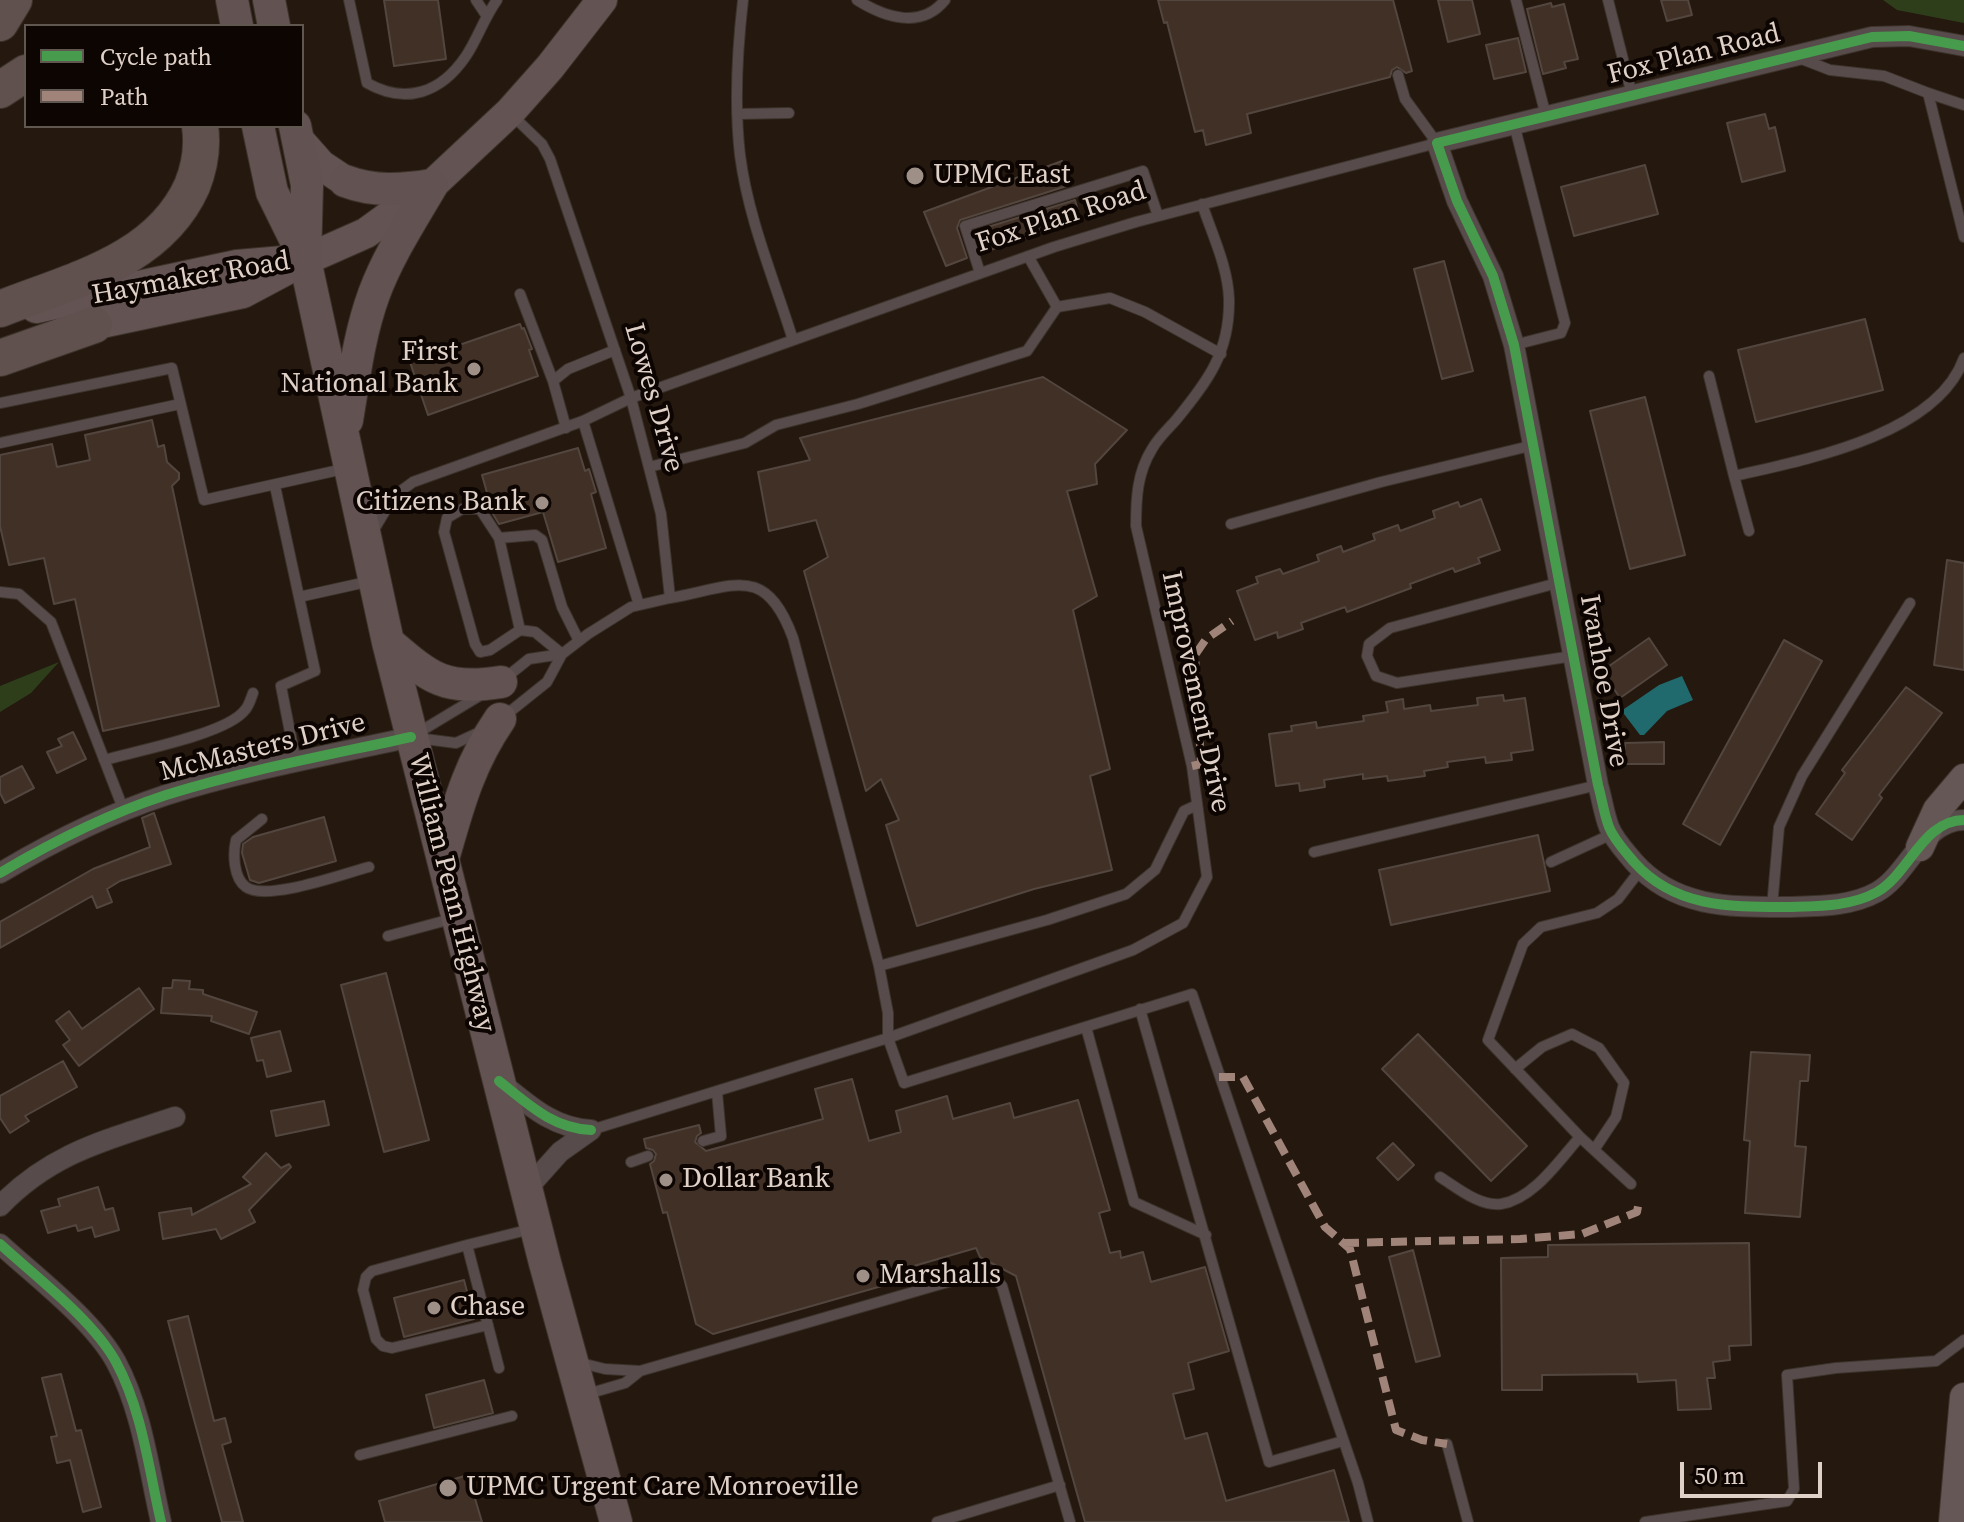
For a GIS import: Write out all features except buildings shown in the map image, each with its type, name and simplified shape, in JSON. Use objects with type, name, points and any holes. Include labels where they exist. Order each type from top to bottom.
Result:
[{"type":"highway","points":[[0,23],[14,0]]},
{"type":"highway","points":[[232,0],[237,24]]},
{"type":"highway","points":[[269,0],[274,24]]},
{"type":"highway","points":[[0,90],[24,74]]},
{"type":"highway","points":[[0,309],[116,262],[160,233],[180,208],[194,182],[201,154],[200,128]]},
{"type":"highway","name":"William Penn Highway","points":[[258,128],[272,192],[305,260],[411,737],[526,1190],[616,1522]]},
{"type":"highway","name":"William Penn Highway","points":[[297,133],[307,185],[305,260]]},
{"type":"highway","points":[[345,181],[388,190],[432,185]]},
{"type":"highway","points":[[347,454],[359,342],[370,304],[393,252],[432,185]]},
{"type":"highway","points":[[0,358],[94,325]]},
{"type":"highway","points":[[388,642],[424,671],[446,683],[467,686],[501,682]]},
{"type":"highway","points":[[443,862],[469,773],[500,719]]},
{"type":"main road","points":[[305,260],[366,233],[432,185],[510,112],[602,0]]},
{"type":"main road","points":[[297,133],[321,165],[345,181]]},
{"type":"main road","name":"Haymaker Road","points":[[0,317],[237,265],[305,260]]},
{"type":"main road","name":"Haymaker Road","points":[[0,344],[243,293],[305,260]]},
{"type":"main road","points":[[1920,847],[1937,810],[1964,778]]},
{"type":"main road","points":[[1950,1521],[1964,1397]]},
{"type":"street","name":"Fox Plan Road","points":[[1437,143],[1872,37],[1890,35],[1964,46]]},
{"type":"street","name":"Ivanhoe Drive","points":[[1437,143],[1457,201],[1493,276],[1514,345],[1598,785],[1612,834],[1641,869],[1676,894],[1699,903],[1732,907],[1824,906],[1865,898],[1893,880],[1939,827],[1955,820],[1964,820]]},
{"type":"street","name":"McMasters Drive","points":[[0,873],[56,842],[124,811],[201,785],[411,737]]},
{"type":"street","points":[[499,1081],[549,1120],[568,1127],[591,1130]]},
{"type":"street","points":[[0,1206],[21,1184],[76,1150],[175,1117]]},
{"type":"street","points":[[526,1190],[560,1152],[591,1130]]},
{"type":"street","points":[[0,1244],[89,1326],[116,1361],[133,1404],[161,1522]]},
{"type":"lane","points":[[349,0],[367,83],[386,93],[412,95],[444,81],[466,55],[497,0]]},
{"type":"lane","points":[[476,0],[486,15]]},
{"type":"lane","points":[[743,0],[737,55],[737,114],[746,188],[793,340]]},
{"type":"lane","points":[[863,1],[877,13],[897,19],[926,14],[945,0]]},
{"type":"lane","points":[[1516,0],[1546,116]]},
{"type":"lane","points":[[1608,0],[1632,95]]},
{"type":"lane","points":[[1793,56],[1830,70],[1884,76],[1964,105]]},
{"type":"lane","points":[[1398,75],[1405,99],[1437,143]]},
{"type":"lane","points":[[1928,93],[1964,237]]},
{"type":"lane","name":"Lowes Drive","points":[[510,112],[542,144],[550,159],[631,398],[663,527],[670,598]]},
{"type":"lane","points":[[737,114],[789,113]]},
{"type":"lane","points":[[1514,124],[1565,323],[1561,333],[1514,345]]},
{"type":"lane","name":"Fox Plan Road","points":[[366,544],[388,503],[406,486],[566,428],[631,398],[1028,256],[1158,216],[1437,143]]},
{"type":"lane","points":[[980,273],[965,226],[1143,171],[1158,216]]},
{"type":"lane","name":"Improvement Drive","points":[[591,1130],[888,1038],[1133,950],[1183,923],[1207,877],[1192,766],[1140,552],[1136,495],[1142,468],[1153,448],[1206,381],[1221,354],[1229,297],[1222,263],[1202,204]]},
{"type":"lane","points":[[1028,256],[1057,307]]},
{"type":"lane","points":[[520,294],[553,381],[566,428]]},
{"type":"lane","points":[[649,467],[745,443],[776,425],[858,404],[1027,351],[1057,307],[1110,298],[1145,312],[1221,354]]},
{"type":"lane","points":[[553,381],[568,369],[615,350]]},
{"type":"lane","points":[[1734,476],[1855,444],[1902,423],[1931,404],[1957,377],[1964,358]]},
{"type":"lane","points":[[0,403],[172,368],[204,500],[275,486],[347,454]]},
{"type":"lane","points":[[1709,376],[1749,531]]},
{"type":"lane","points":[[0,443],[180,404]]},
{"type":"lane","points":[[583,421],[639,605]]},
{"type":"lane","points":[[1231,524],[1381,482],[1534,445]]},
{"type":"lane","points":[[275,486],[315,671],[281,686],[296,763]]},
{"type":"lane","points":[[520,630],[499,538],[480,509],[462,509],[447,518],[444,532],[475,644],[480,652],[490,650],[520,630],[535,632],[562,654]]},
{"type":"lane","points":[[499,538],[535,535],[542,540],[562,607],[579,641]]},
{"type":"lane","points":[[299,597],[375,580]]},
{"type":"lane","points":[[1561,582],[1390,628],[1369,644],[1367,656],[1376,676],[1397,683],[1573,656]]},
{"type":"lane","points":[[411,737],[456,743],[500,719],[547,682],[562,654],[621,612],[639,605],[733,584],[751,585],[771,597],[786,619],[793,638],[879,966],[888,1013],[888,1038],[904,1083],[1192,994],[1358,1483],[1368,1522]]},
{"type":"lane","points":[[0,592],[19,594],[51,622],[124,811]]},
{"type":"lane","points":[[1772,907],[1779,827],[1784,815],[1802,776],[1910,603]]},
{"type":"lane","points":[[411,737],[501,682],[529,659],[562,654]]},
{"type":"lane","points":[[104,760],[225,724],[245,711],[253,693]]},
{"type":"lane","points":[[1314,852],[1598,785]]},
{"type":"lane","points":[[879,966],[1047,920],[1126,894],[1155,870],[1184,811],[1197,805]]},
{"type":"lane","points":[[262,819],[236,840],[233,853],[240,880],[246,888],[282,890],[369,867]]},
{"type":"lane","points":[[1551,862],[1612,834]]},
{"type":"lane","points":[[1631,1184],[1580,1137],[1488,1040],[1523,944],[1541,927],[1597,913],[1618,899],[1641,869]]},
{"type":"lane","points":[[388,936],[457,918]]},
{"type":"lane","points":[[1140,1009],[1269,1462],[1343,1441]]},
{"type":"lane","points":[[1086,1027],[1134,1202],[1206,1235]]},
{"type":"lane","points":[[1515,1069],[1542,1047],[1572,1034],[1599,1048],[1624,1083],[1616,1117],[1594,1150]]},
{"type":"lane","points":[[703,1141],[721,1136],[717,1092]]},
{"type":"lane","points":[[1440,1177],[1472,1198],[1500,1205],[1534,1189],[1580,1137]]},
{"type":"lane","points":[[631,1162],[648,1156]]},
{"type":"lane","points":[[488,1325],[392,1348],[383,1346],[376,1339],[363,1290],[366,1277],[372,1271],[536,1227]]},
{"type":"lane","points":[[467,1245],[499,1368]]},
{"type":"lane","points":[[571,1360],[605,1369],[640,1371],[979,1273],[987,1274],[1002,1286],[1070,1522]]},
{"type":"lane","points":[[1645,1522],[1787,1501],[1794,1489],[1787,1375],[1936,1361],[1964,1340]]},
{"type":"lane","points":[[581,1396],[625,1383],[640,1371]]},
{"type":"lane","points":[[360,1455],[512,1416]]},
{"type":"lane","points":[[1447,1444],[1468,1522]]},
{"type":"lane","points":[[937,1522],[1060,1485]]},
{"type":"green space","points":[[1883,0],[1964,0],[1964,23],[1897,10]]},
{"type":"green space","points":[[59,662],[31,693],[0,712],[0,686]]},
{"type":"water","points":[[1682,676],[1693,700],[1667,711],[1644,735],[1640,735],[1624,714],[1624,709],[1659,685]]},
{"type":"marked path","points":[[1192,766],[1201,764],[1195,655],[1206,639],[1232,621]]},
{"type":"marked path","points":[[1219,1077],[1243,1077],[1325,1227],[1350,1249],[1396,1430],[1422,1440],[1447,1444]]},
{"type":"marked path","points":[[1343,1243],[1520,1239],[1582,1234],[1637,1212],[1639,1201]]},
{"type":"cycle path","points":[[1964,46],[1909,36],[1872,37],[1437,143],[1457,201],[1493,276],[1514,345],[1598,785],[1609,827],[1620,845],[1650,877],[1667,888],[1704,902],[1745,906],[1822,906],[1856,901],[1877,892],[1888,884],[1927,838],[1950,822],[1964,820]]},
{"type":"cycle path","points":[[0,873],[81,830],[166,795],[257,770],[411,737]]},
{"type":"cycle path","points":[[499,1081],[552,1120],[591,1130]]},
{"type":"cycle path","points":[[0,1244],[79,1315],[116,1362],[138,1420],[161,1522]]},
{"type":"place","name":"UPMC East","points":[[915,176]]},
{"type":"place","name":"First National Bank","points":[[474,369]]},
{"type":"place","name":"Citizens Bank","points":[[542,503]]},
{"type":"place","name":"Dollar Bank","points":[[666,1180]]},
{"type":"place","name":"Marshalls","points":[[863,1276]]},
{"type":"place","name":"Chase","points":[[434,1308]]},
{"type":"place","name":"UPMC Urgent Care Monroeville","points":[[448,1488]]}]
